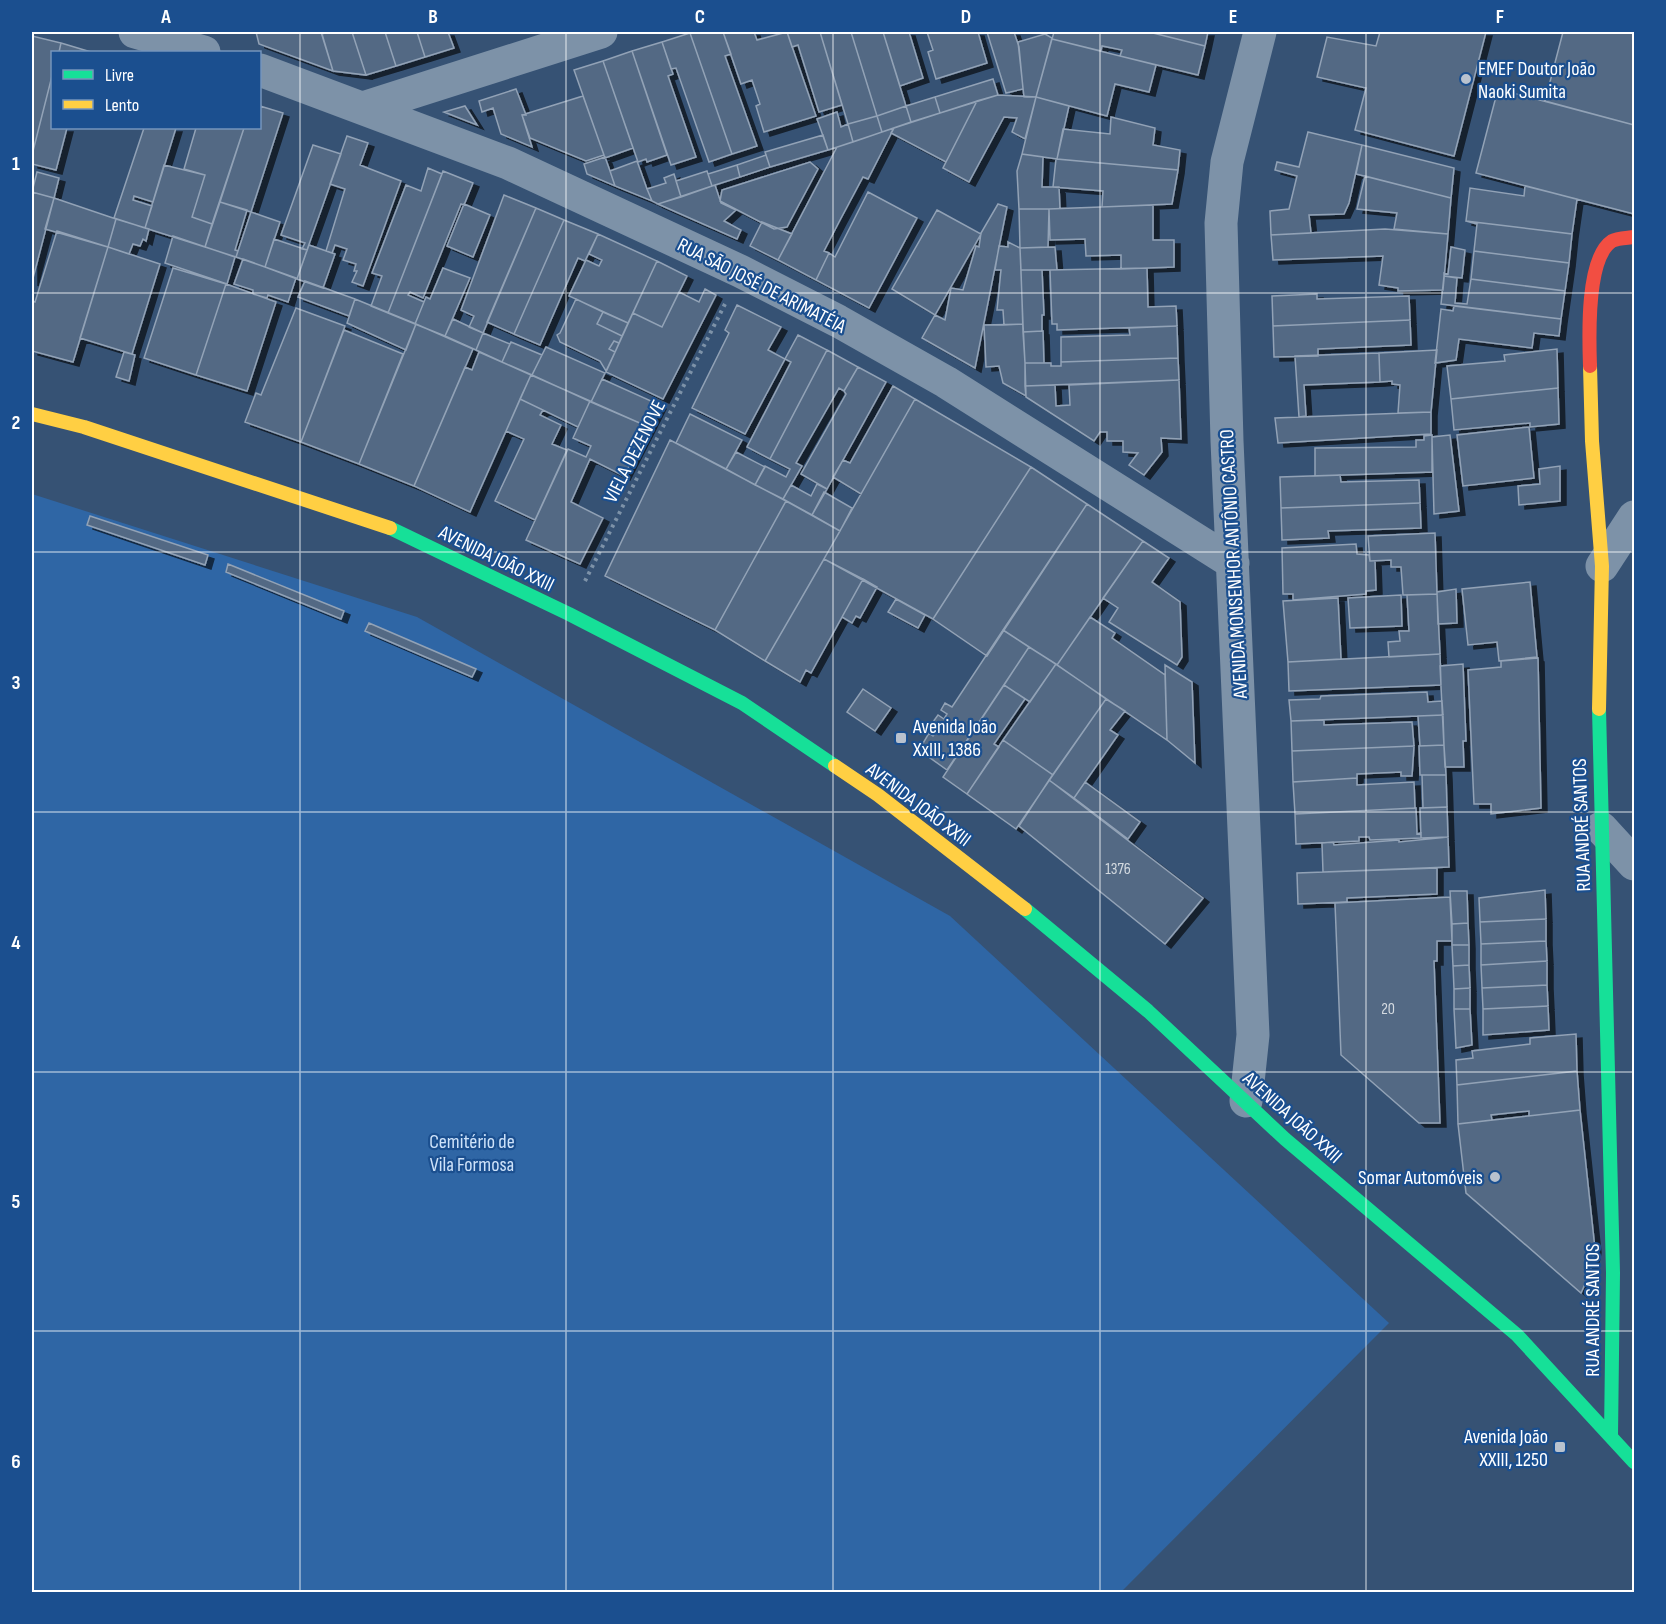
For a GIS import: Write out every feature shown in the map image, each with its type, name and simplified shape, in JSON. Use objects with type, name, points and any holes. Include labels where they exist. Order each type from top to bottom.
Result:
[{"type":"main road","name":"RUA ANDRÉ SANTOS","points":[[1611,1436],[1612,1273],[1598,748],[1602,566],[1592,441],[1589,345],[1595,266],[1602,250],[1613,240],[1635,237]]},
{"type":"main road","name":"AVENIDA JOÃO XXIII","points":[[32,414],[84,427],[380,523],[569,614],[742,703],[878,795],[1061,937],[1246,1101],[1285,1139],[1517,1335],[1635,1462]]},
{"type":"street","points":[[135,32],[201,51]]},
{"type":"street","points":[[363,108],[601,32]]},
{"type":"street","name":"AVENIDA MONSENHOR ANTÔNIO CASTRO","points":[[1246,1101],[1253,1035],[1221,223],[1227,162],[1260,32]]},
{"type":"street","name":"RUA SÃO JOSÉ DE ARIMATÉIA","points":[[261,70],[508,163],[740,271],[828,316],[946,382],[1233,563]]},
{"type":"street","points":[[1602,566],[1635,517]]},
{"type":"street","points":[[1601,828],[1635,864]]},
{"type":"path","name":"VIELA DEZENOVE","points":[[569,614],[726,301]]},
{"type":"green space","name":"Cemitério de Vila Formosa","points":[[32,494],[417,617],[950,916],[1389,1323],[1121,1592],[32,1592]]},
{"type":"building","points":[[256,32],[321,32],[333,71],[259,44]]},
{"type":"building","points":[[352,32],[366,75],[333,71],[322,34]]},
{"type":"building","points":[[352,32],[385,32],[396,66],[366,75]]},
{"type":"building","points":[[385,32],[417,32],[425,57],[396,66]]},
{"type":"building","points":[[417,32],[448,32],[454,48],[425,57]]},
{"type":"building","points":[[723,32],[731,54],[725,56],[757,146],[732,154],[690,33]]},
{"type":"building","points":[[723,32],[754,32],[757,40],[787,32],[816,116],[764,132],[756,106],[760,104],[752,80],[741,84]]},
{"type":"building","points":[[787,32],[820,32],[842,105],[819,112],[798,45],[792,47]]},
{"type":"building","points":[[820,32],[851,32],[877,116],[848,124]]},
{"type":"building","points":[[851,32],[883,32],[906,106],[877,116]]},
{"type":"building","points":[[883,32],[909,32],[923,78],[900,86]]},
{"type":"building","points":[[927,32],[978,32],[987,63],[936,79],[928,52],[933,50]]},
{"type":"building","points":[[987,32],[1014,32],[1019,47],[1023,89],[1006,93]]},
{"type":"building","points":[[1054,32],[1149,32],[1205,46],[1198,75],[1120,56],[1122,50],[1102,46],[1101,51],[1052,39]]},
{"type":"building","points":[[1149,32],[1208,32],[1205,46]]},
{"type":"building","points":[[1380,32],[1486,32],[1454,156],[1355,130],[1366,88],[1317,77],[1327,37],[1376,46]]},
{"type":"building","points":[[1563,32],[1634,32],[1634,125],[1545,101]]},
{"type":"building","points":[[690,33],[732,154],[709,162],[676,68],[671,69],[662,42]]},
{"type":"building","points":[[1045,34],[1052,38],[1036,97],[1024,97],[1018,42]]},
{"type":"building","points":[[32,36],[61,43],[59,51],[51,51],[51,80],[32,155]]},
{"type":"building","points":[[1052,39],[1156,65],[1149,92],[1115,84],[1107,116],[1036,97]]},
{"type":"building","points":[[662,42],[673,74],[668,76],[696,157],[671,165],[632,51]]},
{"type":"building","points":[[61,43],[88,51],[59,51]]},
{"type":"building","points":[[632,51],[667,155],[647,162],[646,159],[638,162],[603,61]]},
{"type":"building","points":[[603,61],[633,148],[605,158],[574,70]]},
{"type":"building","points":[[993,79],[998,95],[940,113],[935,97]]},
{"type":"building","points":[[51,80],[51,129],[67,129],[56,170],[32,164],[32,155]]},
{"type":"building","points":[[516,89],[526,115],[522,115],[532,147],[501,134],[493,108],[482,112],[479,101]]},
{"type":"building","points":[[1498,89],[1634,125],[1634,214],[1476,173]]},
{"type":"building","points":[[998,95],[1036,97],[1025,139],[1012,132],[1017,118],[1004,117],[969,182],[943,168],[977,101]]},
{"type":"building","points":[[583,96],[604,155],[586,161],[530,138],[522,115]]},
{"type":"building","points":[[935,97],[940,113],[911,122],[906,106]]},
{"type":"building","points":[[1036,97],[1069,106],[1057,159],[1022,154]]},
{"type":"building","points":[[977,101],[946,162],[891,133],[894,128]]},
{"type":"building","points":[[261,106],[283,113],[251,212],[220,202],[244,129],[261,129]]},
{"type":"building","points":[[465,106],[477,125],[444,112]]},
{"type":"building","points":[[906,106],[911,122],[882,132],[877,116]]},
{"type":"building","points":[[837,112],[841,127],[848,124],[853,142],[828,150],[817,119]]},
{"type":"building","points":[[877,116],[882,132],[853,142],[848,124]]},
{"type":"building","points":[[1111,117],[1155,128],[1153,145],[1180,150],[1178,170],[1057,159],[1063,129],[1110,134]]},
{"type":"building","points":[[894,128],[868,179],[863,177],[824,251],[829,253],[816,280],[778,260],[837,147]]},
{"type":"building","points":[[144,129],[176,129],[153,202],[134,196],[133,200],[152,206],[145,228],[114,218]]},
{"type":"building","points":[[196,129],[244,129],[212,224],[192,217],[205,175],[184,169]]},
{"type":"building","points":[[1308,132],[1362,145],[1349,203],[1344,214],[1309,215],[1311,233],[1271,235],[1270,211],[1289,209],[1297,176],[1275,170],[1277,162],[1299,167]]},
{"type":"building","points":[[823,135],[828,150],[770,167],[765,152]]},
{"type":"building","points":[[347,136],[368,143],[360,165],[401,181],[363,286],[352,282],[357,271],[354,271],[356,264],[343,260],[347,249],[335,245],[332,253],[326,251],[345,189],[330,184]]},
{"type":"building","points":[[313,145],[341,154],[307,250],[302,249],[305,243],[281,235]]},
{"type":"building","points":[[1362,145],[1454,168],[1451,198],[1356,174]]},
{"type":"building","points":[[1022,154],[1043,157],[1042,187],[1059,187],[1060,209],[1019,209],[1017,171]]},
{"type":"building","points":[[766,155],[770,167],[740,177],[737,165]]},
{"type":"building","points":[[605,157],[615,186],[587,174],[584,164]]},
{"type":"building","points":[[1056,159],[1178,170],[1172,204],[1102,207],[1103,191],[1053,187]]},
{"type":"building","points":[[637,161],[652,201],[615,186],[610,171]]},
{"type":"building","points":[[810,162],[818,169],[787,227],[774,229],[720,201],[722,190]]},
{"type":"building","points":[[164,165],[205,175],[192,217],[212,224],[205,247],[145,228]]},
{"type":"building","points":[[737,165],[740,177],[712,186],[708,174]]},
{"type":"building","points":[[428,168],[442,174],[388,313],[371,306],[382,276],[372,273],[406,185],[421,191]]},
{"type":"building","points":[[443,171],[473,183],[464,205],[461,204],[423,298],[410,292],[408,295],[424,302],[415,324],[388,313]]},
{"type":"building","points":[[707,171],[712,186],[681,197],[676,181]]},
{"type":"building","points":[[37,172],[59,178],[54,198],[32,192]]},
{"type":"building","points":[[674,174],[681,197],[658,204],[652,201],[647,189],[666,183],[664,178]]},
{"type":"building","points":[[1365,176],[1451,198],[1448,234],[1394,229],[1397,213],[1357,209]]},
{"type":"building","points":[[715,185],[721,203],[736,210],[724,221],[741,230],[737,239],[658,204]]},
{"type":"building","points":[[1525,186],[1577,199],[1572,234],[1466,221],[1470,188],[1524,196]]},
{"type":"building","points":[[32,192],[54,198],[32,282]]},
{"type":"building","points":[[868,192],[917,218],[869,308],[816,280],[829,253],[835,257]]},
{"type":"building","points":[[504,195],[536,208],[483,333],[469,327],[474,316],[461,310]]},
{"type":"building","points":[[54,198],[116,219],[108,247],[45,229]]},
{"type":"building","points":[[220,202],[247,210],[235,250],[238,251],[236,257],[205,247]]},
{"type":"building","points":[[464,204],[490,215],[473,257],[447,246]]},
{"type":"building","points":[[998,204],[1007,207],[975,368],[922,338],[935,315],[945,320],[951,288],[963,290],[976,246],[979,247],[981,233]]},
{"type":"building","points":[[1153,205],[1153,240],[1174,240],[1174,267],[1121,269],[1121,255],[1086,256],[1085,239],[1050,240],[1049,209]]},
{"type":"building","points":[[536,208],[564,220],[514,334],[487,322]]},
{"type":"building","points":[[1019,209],[1049,209],[1048,247],[1020,248]]},
{"type":"building","points":[[937,210],[981,234],[935,315],[892,289]]},
{"type":"building","points":[[251,212],[280,222],[265,267],[236,257]]},
{"type":"building","points":[[116,219],[149,229],[146,241],[143,239],[140,246],[133,244],[129,254],[108,247]]},
{"type":"building","points":[[564,220],[598,234],[585,261],[578,258],[540,345],[514,334]]},
{"type":"building","points":[[1466,221],[1572,234],[1569,263],[1474,251],[1477,224]]},
{"type":"building","points":[[762,222],[792,234],[778,260],[750,246]]},
{"type":"building","points":[[1385,229],[1448,234],[1443,290],[1398,291],[1398,288],[1379,285],[1383,256],[1273,260],[1271,235]]},
{"type":"building","points":[[57,231],[108,247],[73,362],[32,351],[32,301],[35,302]]},
{"type":"building","points":[[598,234],[657,261],[628,323],[569,296],[586,260],[599,266],[602,260],[589,254]]},
{"type":"building","points":[[173,236],[235,257],[227,284],[165,263]]},
{"type":"building","points":[[274,239],[307,250],[297,279],[265,267]]},
{"type":"building","points":[[1008,242],[1020,248],[1023,324],[1004,325],[1003,310],[997,310],[1001,270],[995,270],[999,246],[1008,247]]},
{"type":"building","points":[[309,245],[335,254],[323,288],[297,279]]},
{"type":"building","points":[[108,247],[160,264],[132,354],[80,338]]},
{"type":"building","points":[[1055,247],[1057,270],[1021,270],[1020,248]]},
{"type":"building","points":[[1451,247],[1465,250],[1462,278],[1444,276],[1444,273],[1448,274]]},
{"type":"building","points":[[1474,251],[1569,263],[1565,291],[1471,279]]},
{"type":"building","points":[[243,259],[296,278],[288,302],[268,295],[267,298],[253,294],[253,290],[234,284]]},
{"type":"building","points":[[657,261],[687,276],[662,327],[633,313]]},
{"type":"building","points":[[173,268],[226,284],[196,375],[144,358]]},
{"type":"building","points":[[443,268],[470,278],[445,336],[415,324],[426,297],[430,299]]},
{"type":"building","points":[[1147,268],[1148,307],[1176,306],[1177,326],[1057,330],[1057,324],[1052,324],[1050,270]]},
{"type":"building","points":[[1021,270],[1042,270],[1044,315],[1042,315],[1042,331],[1023,332]]},
{"type":"building","points":[[1444,276],[1457,278],[1455,303],[1467,304],[1471,279],[1565,291],[1561,319],[1441,304]]},
{"type":"building","points":[[305,281],[355,299],[349,316],[298,297]]},
{"type":"building","points":[[226,284],[276,302],[247,391],[196,375]]},
{"type":"building","points":[[705,289],[716,295],[663,399],[606,372],[633,313],[662,327],[679,292],[699,302]]},
{"type":"building","points":[[1317,294],[1317,299],[1409,296],[1410,320],[1273,326],[1272,296]]},
{"type":"building","points":[[355,299],[416,324],[406,350],[347,323]]},
{"type":"building","points":[[576,299],[603,312],[597,324],[622,336],[619,343],[614,341],[609,349],[615,352],[606,371],[600,361],[560,342],[557,335]]},
{"type":"building","points":[[737,305],[781,327],[768,350],[785,359],[745,434],[692,408],[729,333],[725,330]]},
{"type":"building","points":[[1454,306],[1561,319],[1559,336],[1534,333],[1532,348],[1459,339],[1456,360],[1435,363],[1441,309],[1453,311]]},
{"type":"building","points":[[296,308],[345,326],[301,442],[245,422],[256,393],[261,395]]},
{"type":"building","points":[[603,312],[628,323],[622,336],[597,324]]},
{"type":"building","points":[[453,319],[483,333],[476,350],[445,336]]},
{"type":"building","points":[[1410,320],[1411,345],[1318,349],[1318,356],[1274,357],[1273,326]]},
{"type":"building","points":[[416,324],[473,349],[414,486],[359,464]]},
{"type":"building","points":[[1023,324],[1026,396],[1003,383],[999,366],[986,367],[984,325]]},
{"type":"building","points":[[1177,326],[1178,358],[1061,362],[1061,337],[1130,335],[1129,328]]},
{"type":"building","points":[[344,330],[403,354],[359,464],[301,442]]},
{"type":"building","points":[[1043,331],[1044,363],[1025,363],[1023,332]]},
{"type":"building","points":[[483,333],[510,344],[502,362],[476,350]]},
{"type":"building","points":[[798,335],[827,350],[770,459],[747,447],[791,362],[785,359]]},
{"type":"building","points":[[614,341],[619,343],[615,352],[609,349]]},
{"type":"building","points":[[511,342],[542,355],[532,375],[502,362]]},
{"type":"building","points":[[546,347],[605,373],[591,402],[532,375]]},
{"type":"building","points":[[1557,349],[1558,388],[1451,399],[1447,366],[1505,361],[1504,355]]},
{"type":"building","points":[[827,350],[858,367],[844,391],[839,388],[796,463],[802,466],[783,499],[755,485],[765,466],[786,477],[790,469],[770,459]]},
{"type":"building","points":[[1437,350],[1431,412],[1398,413],[1400,385],[1392,384],[1392,381],[1380,382],[1379,353]]},
{"type":"building","points":[[124,352],[135,355],[129,381],[116,377]]},
{"type":"building","points":[[479,352],[531,375],[470,512],[414,486],[465,367],[472,370]]},
{"type":"building","points":[[1379,353],[1380,382],[1304,385],[1306,416],[1299,417],[1295,356]]},
{"type":"building","points":[[1178,358],[1179,380],[1025,386],[1025,363],[1051,363],[1051,366],[1061,366],[1061,362]]},
{"type":"building","points":[[858,367],[886,382],[827,489],[801,474],[846,394],[844,391]]},
{"type":"building","points":[[531,375],[590,401],[578,427],[520,399]]},
{"type":"building","points":[[602,379],[660,405],[649,427],[591,402]]},
{"type":"building","points":[[1179,380],[1181,439],[1161,438],[1162,452],[1144,475],[1129,465],[1138,453],[1123,452],[1123,441],[1107,441],[1107,432],[1100,432],[1094,441],[1026,397],[1025,386],[1055,385],[1056,406],[1070,405],[1069,385]]},
{"type":"building","points":[[893,386],[915,399],[861,494],[833,477],[843,460],[850,463]]},
{"type":"building","points":[[1558,388],[1559,424],[1530,427],[1530,423],[1454,430],[1451,399]]},
{"type":"building","points":[[520,399],[543,410],[540,415],[561,425],[552,444],[567,450],[535,520],[495,501],[524,439],[506,431]]},
{"type":"building","points":[[915,399],[1031,467],[933,619],[824,559]]},
{"type":"building","points":[[590,401],[649,427],[624,476],[590,459],[571,502],[603,518],[580,564],[526,540],[568,449],[586,457],[591,446],[573,438]]},
{"type":"building","points":[[1431,412],[1431,434],[1278,443],[1275,418]]},
{"type":"building","points":[[690,414],[742,440],[726,469],[676,443]]},
{"type":"building","points":[[1529,427],[1534,478],[1463,486],[1457,435]]},
{"type":"building","points":[[1432,435],[1432,472],[1315,476],[1315,448],[1416,447],[1416,440],[1424,440],[1424,436]]},
{"type":"building","points":[[1450,435],[1459,511],[1434,514],[1432,437]]},
{"type":"building","points":[[670,440],[786,501],[715,630],[605,576]]},
{"type":"building","points":[[736,452],[765,467],[755,485],[726,469]]},
{"type":"building","points":[[1560,466],[1560,501],[1519,505],[1518,486],[1540,484],[1539,469]]},
{"type":"building","points":[[1031,467],[1087,504],[987,656],[933,619]]},
{"type":"building","points":[[1340,475],[1341,482],[1419,480],[1420,503],[1281,508],[1280,477]]},
{"type":"building","points":[[817,484],[827,489],[812,515],[783,499],[791,485],[811,496]]},
{"type":"building","points":[[824,492],[852,508],[840,531],[812,515]]},
{"type":"building","points":[[786,501],[840,531],[765,661],[715,630]]},
{"type":"building","points":[[1420,503],[1421,528],[1328,531],[1329,538],[1282,540],[1281,508]]},
{"type":"building","points":[[1087,504],[1143,541],[1057,665],[1003,630]]},
{"type":"building","points":[[90,516],[208,555],[205,565],[87,525]]},
{"type":"building","points":[[1435,533],[1437,594],[1403,595],[1401,567],[1391,567],[1391,560],[1370,561],[1368,536]]},
{"type":"building","points":[[1143,541],[1169,558],[1152,582],[1180,602],[1182,657],[1177,665],[1109,622],[1118,608],[1103,598]]},
{"type":"building","points":[[1356,544],[1357,554],[1369,555],[1370,561],[1375,561],[1376,590],[1366,591],[1366,594],[1293,600],[1293,594],[1283,594],[1282,548]]},
{"type":"building","points":[[824,559],[863,579],[811,673],[806,670],[800,682],[765,661]]},
{"type":"building","points":[[228,564],[344,611],[341,619],[226,572]]},
{"type":"building","points":[[863,579],[877,587],[860,618],[856,616],[852,623],[842,617]]},
{"type":"building","points":[[1530,582],[1537,657],[1499,661],[1497,642],[1468,645],[1462,589]]},
{"type":"building","points":[[1456,589],[1457,623],[1438,624],[1437,592]]},
{"type":"building","points":[[1437,594],[1440,654],[1389,657],[1388,642],[1400,641],[1399,631],[1409,631],[1407,595]]},
{"type":"building","points":[[1401,595],[1402,626],[1350,628],[1348,598]]},
{"type":"building","points":[[1338,598],[1341,659],[1288,662],[1283,601]]},
{"type":"building","points":[[896,599],[925,615],[918,628],[888,612]]},
{"type":"building","points":[[1090,617],[1115,633],[1112,638],[1165,675],[1167,740],[1057,665]]},
{"type":"building","points":[[369,623],[476,669],[472,677],[365,631]]},
{"type":"building","points":[[1003,630],[1029,647],[947,770],[919,750],[929,733],[933,736],[937,731],[930,726],[938,715],[944,719],[947,714],[941,710],[945,703],[952,707]]},
{"type":"building","points":[[1029,647],[1056,664],[1030,702],[1004,685]]},
{"type":"building","points":[[1440,654],[1441,685],[1289,691],[1288,662]]},
{"type":"building","points":[[1538,658],[1541,808],[1491,814],[1491,804],[1474,804],[1468,670],[1501,667],[1501,661]]},
{"type":"building","points":[[1056,664],[1106,699],[1053,775],[1003,740]]},
{"type":"building","points":[[1463,664],[1466,741],[1463,741],[1464,767],[1445,767],[1440,666]]},
{"type":"building","points":[[1165,665],[1192,682],[1195,763],[1167,740]]},
{"type":"building","points":[[1004,685],[1025,699],[994,744],[999,747],[967,794],[943,777]]},
{"type":"building","points":[[863,689],[891,708],[875,731],[847,712]]},
{"type":"building","points":[[1427,692],[1428,702],[1442,701],[1443,715],[1291,721],[1289,700],[1320,699],[1321,696]]},
{"type":"building","points":[[1106,699],[1125,711],[1110,730],[1118,735],[1074,798],[1049,780]]},
{"type":"building","points":[[1443,715],[1444,745],[1420,746],[1418,716]]},
{"type":"building","points":[[1324,720],[1324,725],[1412,722],[1414,746],[1292,751],[1291,721]]},
{"type":"building","points":[[1003,740],[1053,775],[1016,829],[967,794]]},
{"type":"building","points":[[1444,745],[1446,775],[1420,775],[1419,746]]},
{"type":"building","points":[[1414,746],[1412,776],[1401,776],[1401,772],[1357,774],[1357,778],[1293,782],[1292,751]]},
{"type":"building","points":[[1422,775],[1446,775],[1447,807],[1423,808]]},
{"type":"building","points":[[1357,778],[1357,785],[1414,782],[1415,808],[1295,814],[1293,782]]},
{"type":"building","points":[[1049,780],[1203,898],[1165,944],[1019,826]]},
{"type":"building","points":[[1085,782],[1140,822],[1128,839],[1074,798]]},
{"type":"building","points":[[1447,807],[1448,837],[1421,838],[1420,808]]},
{"type":"building","points":[[1416,808],[1417,834],[1421,833],[1421,838],[1370,840],[1369,837],[1359,837],[1359,841],[1296,844],[1295,814]]},
{"type":"building","points":[[1448,837],[1449,867],[1323,872],[1322,843],[1333,842],[1334,845],[1399,840],[1399,842]]},
{"type":"building","points":[[1437,868],[1437,894],[1347,898],[1347,902],[1298,904],[1297,873]]},
{"type":"building","points":[[1545,890],[1546,919],[1480,922],[1479,898]]},
{"type":"building","points":[[1450,891],[1467,891],[1468,923],[1452,924]]},
{"type":"building","points":[[1450,897],[1452,941],[1437,941],[1437,961],[1434,961],[1440,1123],[1419,1123],[1341,1055],[1335,903]]},
{"type":"building","points":[[1546,919],[1546,941],[1481,944],[1480,922]]},
{"type":"building","points":[[1468,923],[1469,945],[1452,945],[1452,924]]},
{"type":"building","points":[[1546,941],[1547,961],[1481,965],[1481,944]]},
{"type":"building","points":[[1452,945],[1469,945],[1469,965],[1453,966]]},
{"type":"building","points":[[1547,961],[1547,985],[1482,988],[1481,965]]},
{"type":"building","points":[[1469,965],[1470,988],[1454,989],[1453,966]]},
{"type":"building","points":[[1547,985],[1548,1006],[1483,1009],[1482,988]]},
{"type":"building","points":[[1470,988],[1470,1009],[1454,1009],[1454,989]]},
{"type":"building","points":[[1548,1006],[1549,1030],[1483,1035],[1483,1009]]},
{"type":"building","points":[[1454,1009],[1470,1009],[1472,1045],[1456,1048]]},
{"type":"building","points":[[1576,1034],[1577,1071],[1457,1085],[1456,1060],[1473,1058],[1472,1051],[1530,1044],[1530,1038]]},
{"type":"building","points":[[1577,1071],[1580,1110],[1529,1116],[1529,1111],[1491,1115],[1492,1120],[1458,1124],[1457,1085]]},
{"type":"building","points":[[1580,1110],[1595,1249],[1590,1273],[1581,1293],[1466,1193],[1458,1124]]},
{"type":"traffic: fast","points":[[390,528],[569,614],[742,703],[835,766]]},
{"type":"traffic: fast","points":[[1599,709],[1613,1273],[1611,1436]]},
{"type":"traffic: fast","points":[[1025,909],[1148,1011],[1285,1139],[1517,1335],[1634,1462]]},
{"type":"traffic: slow","points":[[1590,366],[1592,441],[1602,566],[1599,709]]},
{"type":"traffic: slow","points":[[32,414],[84,427],[390,528]]},
{"type":"traffic: slow","points":[[835,766],[878,795],[1025,909]]},
{"type":"traffic: jam","points":[[1590,366],[1591,299],[1597,264],[1612,241],[1634,237]]},
{"type":"place","name":"EMEF Doutor João Naoki Sumita","points":[[1466,79]]},
{"type":"place","name":"Avenida João XxIII, 1386","points":[[901,738]]},
{"type":"place","name":"Somar Automóveis","points":[[1495,1177]]},
{"type":"place","name":"Avenida João XXIII, 1250","points":[[1560,1447]]}]
